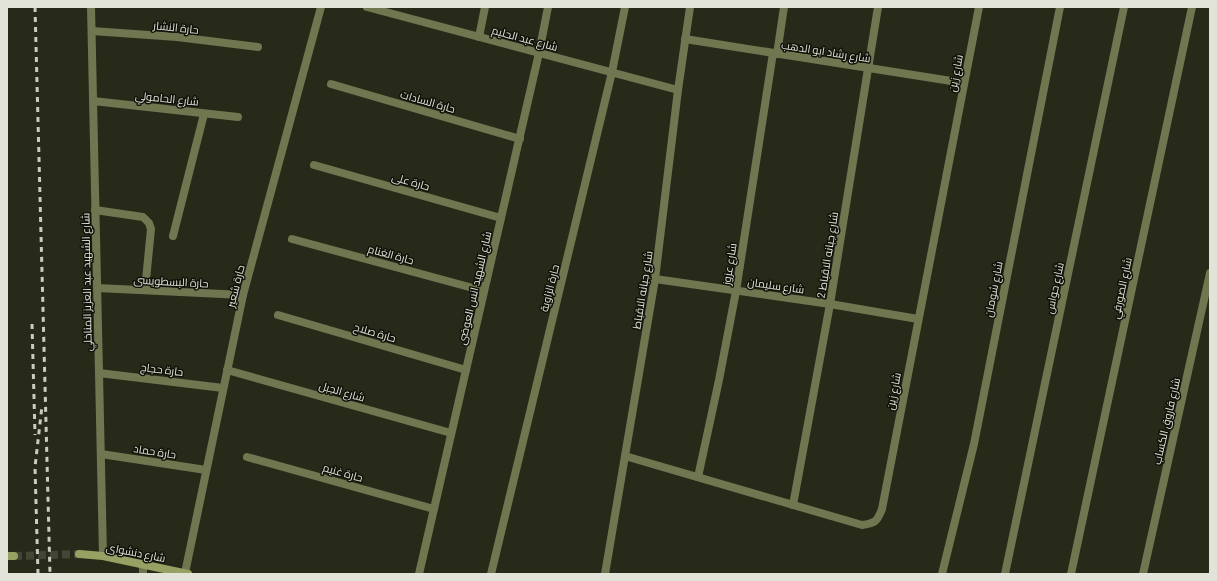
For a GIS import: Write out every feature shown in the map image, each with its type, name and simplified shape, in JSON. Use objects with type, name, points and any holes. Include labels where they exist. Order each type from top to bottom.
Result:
[{"type":"street","name":"شارع الشهيد عبد العزيز المناخلي","points":[[91,7],[103,556]]},
{"type":"street","name":"حارة شعير","points":[[186,574],[206,470],[243,295],[321,7]]},
{"type":"street","name":"شارع عبد الحليم","points":[[367,7],[678,90]]},
{"type":"street","points":[[479,37],[485,7]]},
{"type":"street","name":"شارع الشهيد انس العوضى","points":[[419,574],[520,139],[548,7]]},
{"type":"street","name":"حارة الزاوية","points":[[491,574],[612,72],[625,7]]},
{"type":"street","name":"شارع جبانه الاقباط","points":[[606,574],[655,279],[678,90],[690,7]]},
{"type":"street","name":"شارع عزوز","points":[[698,476],[719,380],[736,291],[775,53],[784,7]]},
{"type":"street","name":"شارع جبانه الاقباط 2","points":[[793,505],[830,304],[878,7]]},
{"type":"street","name":"شارع زين","points":[[626,456],[862,525],[873,523],[879,518],[882,509],[979,7]]},
{"type":"street","name":"شارع شومان","points":[[942,574],[974,444],[1060,7]]},
{"type":"street","name":"شارع حواس","points":[[1005,574],[1124,7]]},
{"type":"street","name":"شارع الصورفي","points":[[1071,574],[1192,7]]},
{"type":"street","name":"حارة النشار","points":[[92,31],[177,37],[258,47]]},
{"type":"street","name":"شارع رشاد ابو الدهب","points":[[685,39],[964,83]]},
{"type":"street","name":"حارة السادات","points":[[331,84],[520,139]]},
{"type":"street","name":"شارع الحامولي","points":[[93,101],[238,117]]},
{"type":"street","points":[[173,236],[204,114]]},
{"type":"street","name":"حارة على","points":[[314,165],[501,218]]},
{"type":"street","points":[[95,210],[143,217],[149,223],[151,229],[145,290]]},
{"type":"street","name":"حارة الغنام","points":[[292,239],[484,291]]},
{"type":"street","name":"شارع فاروق الكساب","points":[[1143,574],[1210,272]]},
{"type":"street","name":"شارع سليمان","points":[[655,279],[830,304],[918,319]]},
{"type":"street","name":"حارة البسطويسى","points":[[97,288],[243,295]]},
{"type":"street","name":"حارة صلاح","points":[[278,315],[466,370]]},
{"type":"street","name":"شارع الجبل","points":[[227,370],[451,433]]},
{"type":"street","name":"حارة حجاج","points":[[99,373],[223,388]]},
{"type":"street","name":"حارة حماد","points":[[101,454],[206,470]]},
{"type":"street","name":"حارة غنيم","points":[[247,457],[434,509]]},
{"type":"street","name":"شارع دنشواى","points":[[79,554],[103,556],[186,574]]},
{"type":"street","points":[[143,564],[144,574]]},
{"type":"tunnel","points":[[14,556],[79,554]]},
{"type":"railway","points":[[35,7],[50,574]]},
{"type":"railway","points":[[32,324],[35,435]]},
{"type":"railway","points":[[38,574],[35,467],[42,406]]}]
